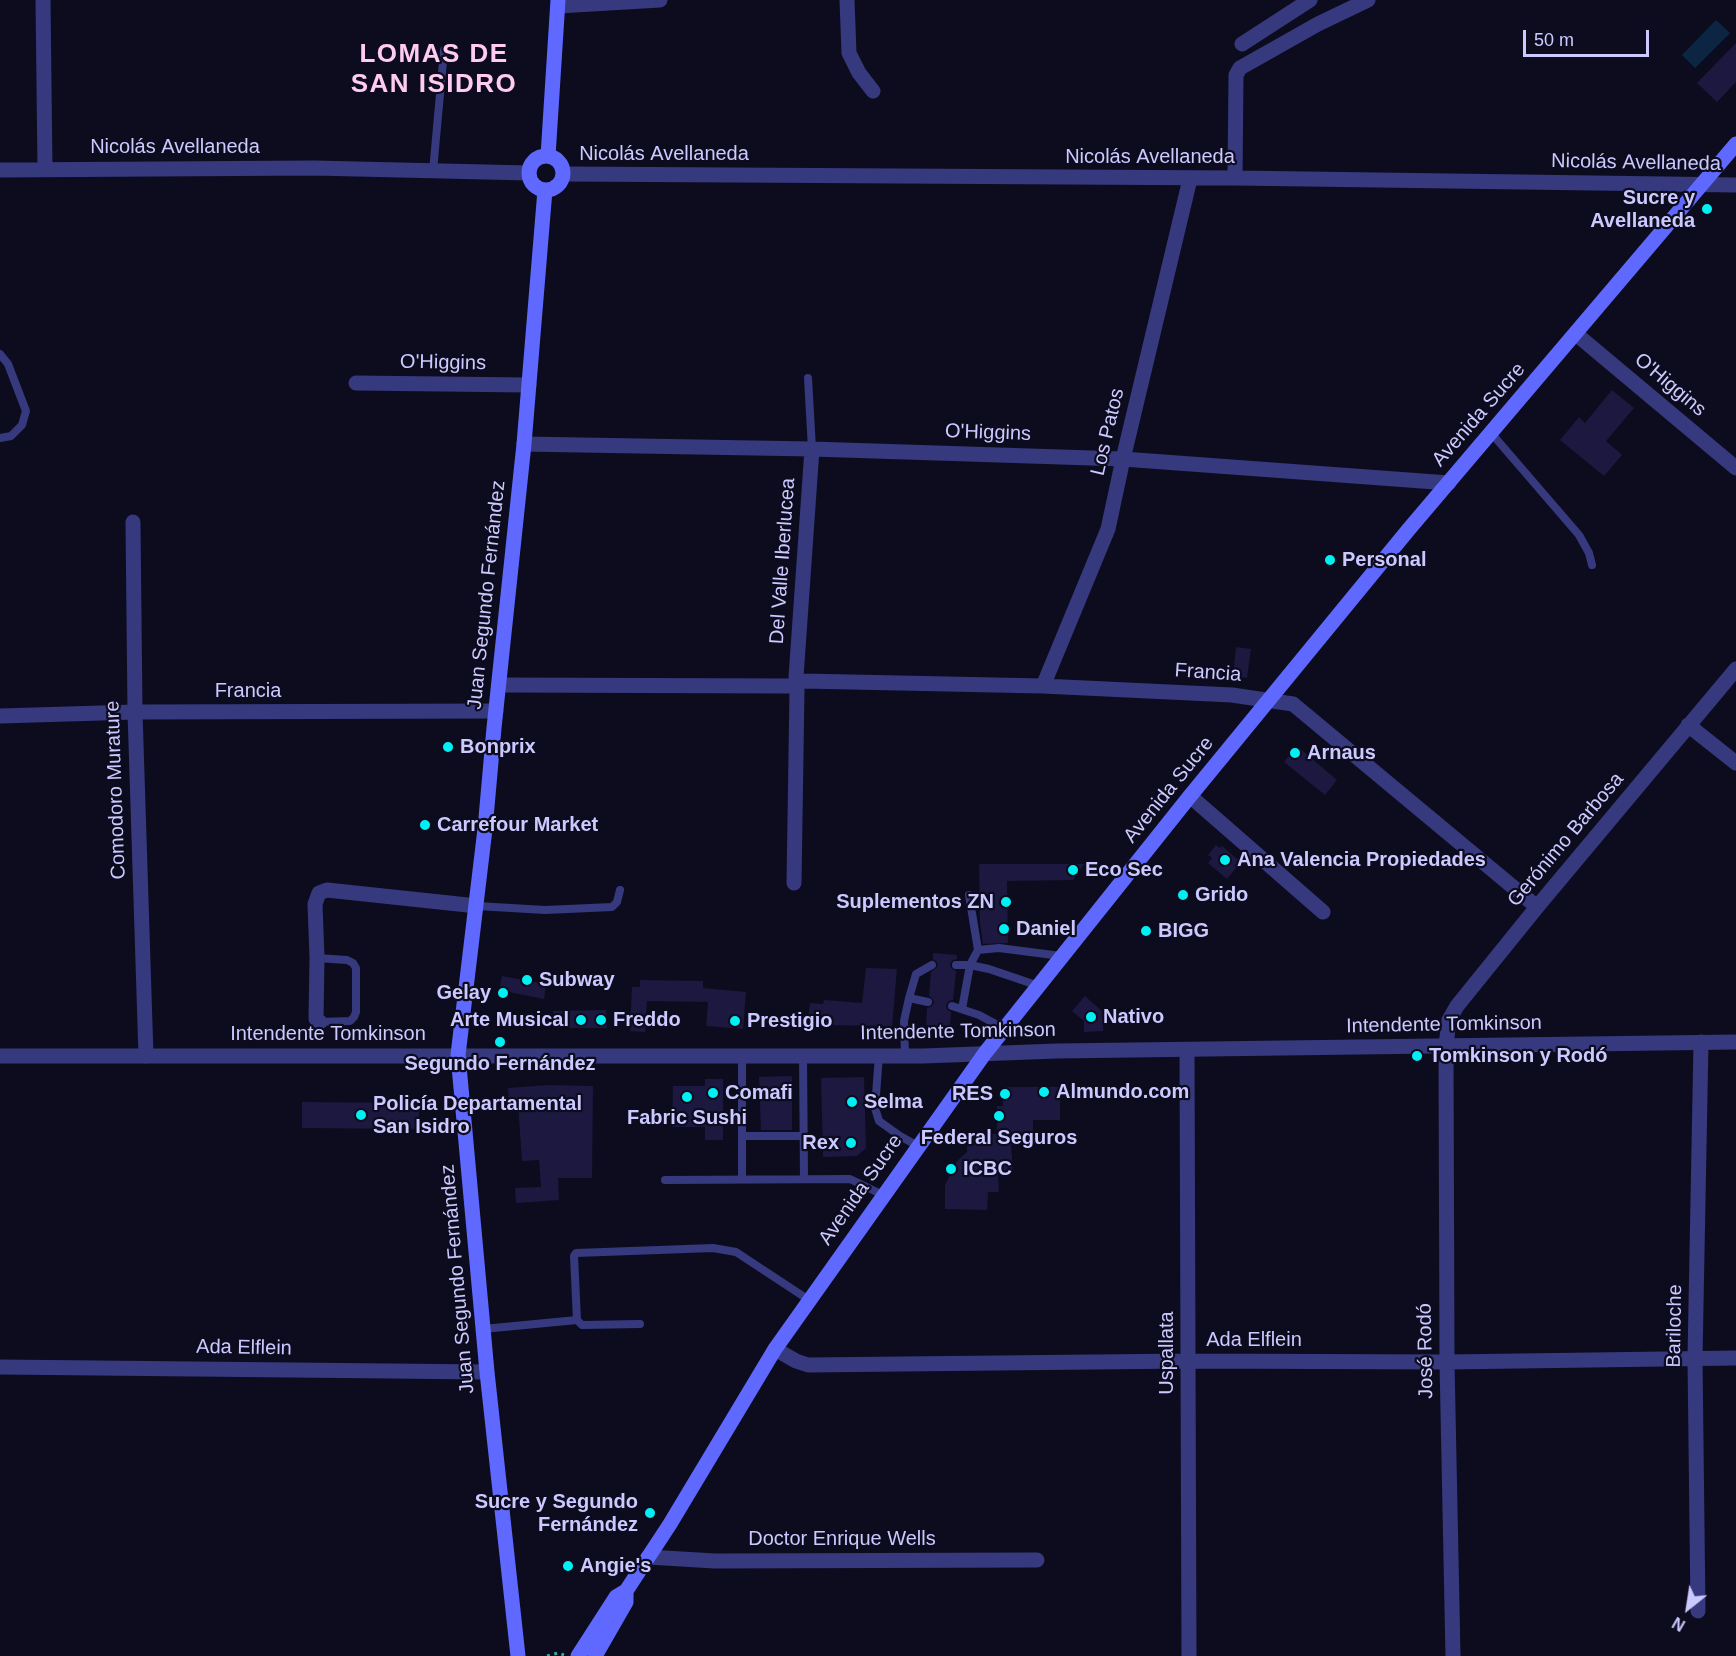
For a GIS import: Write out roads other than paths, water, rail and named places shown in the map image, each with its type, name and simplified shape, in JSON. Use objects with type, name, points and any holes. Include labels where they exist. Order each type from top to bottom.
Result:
[{"type":"main road","points":[[548,156],[558,3]]},
{"type":"main road","name":"Avenida Sucre","points":[[578,1656],[616,1597],[626,1591],[670,1524],[775,1349],[985,1053],[1270,699],[1449,483],[1492,435],[1736,144]]},
{"type":"main road","points":[[548,156],[556,159],[562,166],[564,174],[561,183],[545,190],[537,187],[531,181],[529,173],[531,164],[538,158],[548,156]]},
{"type":"main road","name":"Juan Segundo Fernández","points":[[518,1653],[487,1372],[458,1055],[477,906],[500,685],[524,444],[545,190]]},
{"type":"main road","name":"Avenida Sucre","points":[[601,1652],[626,1602],[626,1591]]},
{"type":"street","points":[[43,0],[45,169]]},
{"type":"street","points":[[558,3],[660,0]]},
{"type":"street","points":[[847,0],[849,53],[859,73],[873,91]]},
{"type":"street","points":[[1242,44],[1310,0]]},
{"type":"street","points":[[1235,178],[1236,75],[1240,68],[1318,24],[1345,5],[1368,0]]},
{"type":"street","name":"Nicolás Avellaneda","points":[[0,170],[314,168],[529,173]]},
{"type":"street","name":"Nicolás Avellaneda","points":[[564,174],[1235,178],[1736,185]]},
{"type":"street","name":"Los Patos","points":[[1043,686],[1108,529],[1190,179]]},
{"type":"street","name":"O'Higgins","points":[[1576,334],[1736,468]]},
{"type":"street","name":"O'Higgins","points":[[356,383],[529,385]]},
{"type":"street","name":"O'Higgins","points":[[524,444],[812,449],[1123,459],[1449,483]]},
{"type":"street","name":"Del Valle Iberlucea","points":[[794,883],[796,683],[812,449]]},
{"type":"street","name":"Comodoro Murature","points":[[133,522],[135,712],[146,1056]]},
{"type":"street","name":"Gerónimo Barbosa","points":[[1446,1046],[1449,1020],[1457,1006],[1736,669]]},
{"type":"street","name":"Francia","points":[[500,685],[796,683],[1043,686],[1232,695],[1270,699],[1293,704],[1310,717],[1537,907]]},
{"type":"street","name":"Francia","points":[[0,716],[135,712],[496,711]]},
{"type":"street","points":[[1688,725],[1736,763]]},
{"type":"street","points":[[1190,796],[1323,912]]},
{"type":"street","points":[[320,1022],[316,1019],[315,904],[319,892],[327,890],[477,906]]},
{"type":"street","name":"Bariloche","points":[[1698,1611],[1695,1358],[1701,1042]]},
{"type":"street","name":"Intendente Tomkinson","points":[[0,1056],[905,1055],[1736,1042]]},
{"type":"street","name":"José Rodó","points":[[1446,1046],[1447,1362],[1454,1656]]},
{"type":"street","name":"Uspallata","points":[[1187,1051],[1189,1656]]},
{"type":"street","name":"Ada Elflein","points":[[775,1349],[808,1365],[1188,1361],[1447,1362],[1736,1358]]},
{"type":"street","name":"Ada Elflein","points":[[0,1367],[487,1372]]},
{"type":"street","name":"Doctor Enrique Wells","points":[[648,1557],[716,1561],[1037,1560]]},
{"type":"lane","points":[[433,171],[444,50]]},
{"type":"lane","points":[[0,354],[8,364],[26,411],[22,425],[11,436],[0,438]]},
{"type":"lane","points":[[808,378],[812,449]]},
{"type":"lane","points":[[1492,435],[1579,535],[1589,553],[1592,565]]},
{"type":"lane","points":[[477,906],[545,910],[612,907],[617,902],[620,890]]},
{"type":"lane","points":[[962,1009],[970,965],[978,950],[969,896]]},
{"type":"lane","points":[[978,950],[999,948],[1063,956]]},
{"type":"lane","points":[[317,958],[347,960],[356,968],[354,1017],[350,1021],[320,1022]]},
{"type":"lane","points":[[905,1055],[904,1022],[916,974],[932,965]]},
{"type":"lane","points":[[956,965],[970,965],[998,972],[1039,986]]},
{"type":"lane","points":[[909,998],[928,1002]]},
{"type":"lane","points":[[952,1006],[1005,1029]]},
{"type":"lane","points":[[742,1055],[742,1179]]},
{"type":"lane","points":[[803,1055],[804,1179]]},
{"type":"lane","points":[[879,1055],[875,1108],[879,1121],[918,1146]]},
{"type":"lane","points":[[742,1136],[804,1136]]},
{"type":"lane","points":[[665,1180],[850,1179],[883,1195]]},
{"type":"lane","points":[[640,1324],[582,1325],[577,1320],[574,1256],[576,1253],[714,1248],[736,1252],[809,1300]]},
{"type":"lane","points":[[483,1329],[577,1320]]},
{"type":"water","points":[[1716,20],[1730,33],[1695,68],[1682,55]]},
{"type":"place","name":"Sucre y Avellaneda","points":[[1707,209]]},
{"type":"place","name":"Personal","points":[[1330,560]]},
{"type":"place","name":"Bonprix","points":[[448,747]]},
{"type":"place","name":"Arnaus","points":[[1295,753]]},
{"type":"place","name":"Carrefour Market","points":[[425,825]]},
{"type":"place","name":"Ana Valencia Propiedades","points":[[1225,860]]},
{"type":"place","name":"Eco Sec","points":[[1073,870]]},
{"type":"place","name":"Grido","points":[[1183,895]]},
{"type":"place","name":"Suplementos ZN","points":[[1006,902]]},
{"type":"place","name":"Daniel","points":[[1004,929]]},
{"type":"place","name":"BIGG","points":[[1146,931]]},
{"type":"place","name":"Subway","points":[[527,980]]},
{"type":"place","name":"Gelay","points":[[503,993]]},
{"type":"place","name":"Nativo","points":[[1091,1017]]},
{"type":"place","name":"Arte Musical","points":[[581,1020]]},
{"type":"place","name":"Freddo","points":[[601,1020]]},
{"type":"place","name":"Prestigio","points":[[735,1021]]},
{"type":"place","name":"Segundo Fernández","points":[[500,1042]]},
{"type":"place","name":"Tomkinson y Rodó","points":[[1417,1056]]},
{"type":"place","name":"Almundo.com","points":[[1044,1092]]},
{"type":"place","name":"Comafi","points":[[713,1093]]},
{"type":"place","name":"RES","points":[[1005,1094]]},
{"type":"place","name":"Fabric Sushi","points":[[687,1097]]},
{"type":"place","name":"Selma","points":[[852,1102]]},
{"type":"place","name":"Policía Departamental San Isidro","points":[[361,1115]]},
{"type":"place","name":"Federal Seguros","points":[[999,1116]]},
{"type":"place","name":"Rex","points":[[851,1143]]},
{"type":"place","name":"ICBC","points":[[951,1169]]},
{"type":"place","name":"Sucre y Segundo Fernández","points":[[650,1513]]},
{"type":"place","name":"Angie's","points":[[568,1566]]},
{"type":"district","name":"LOMAS DE SAN ISIDRO","points":[[434,70]]}]
